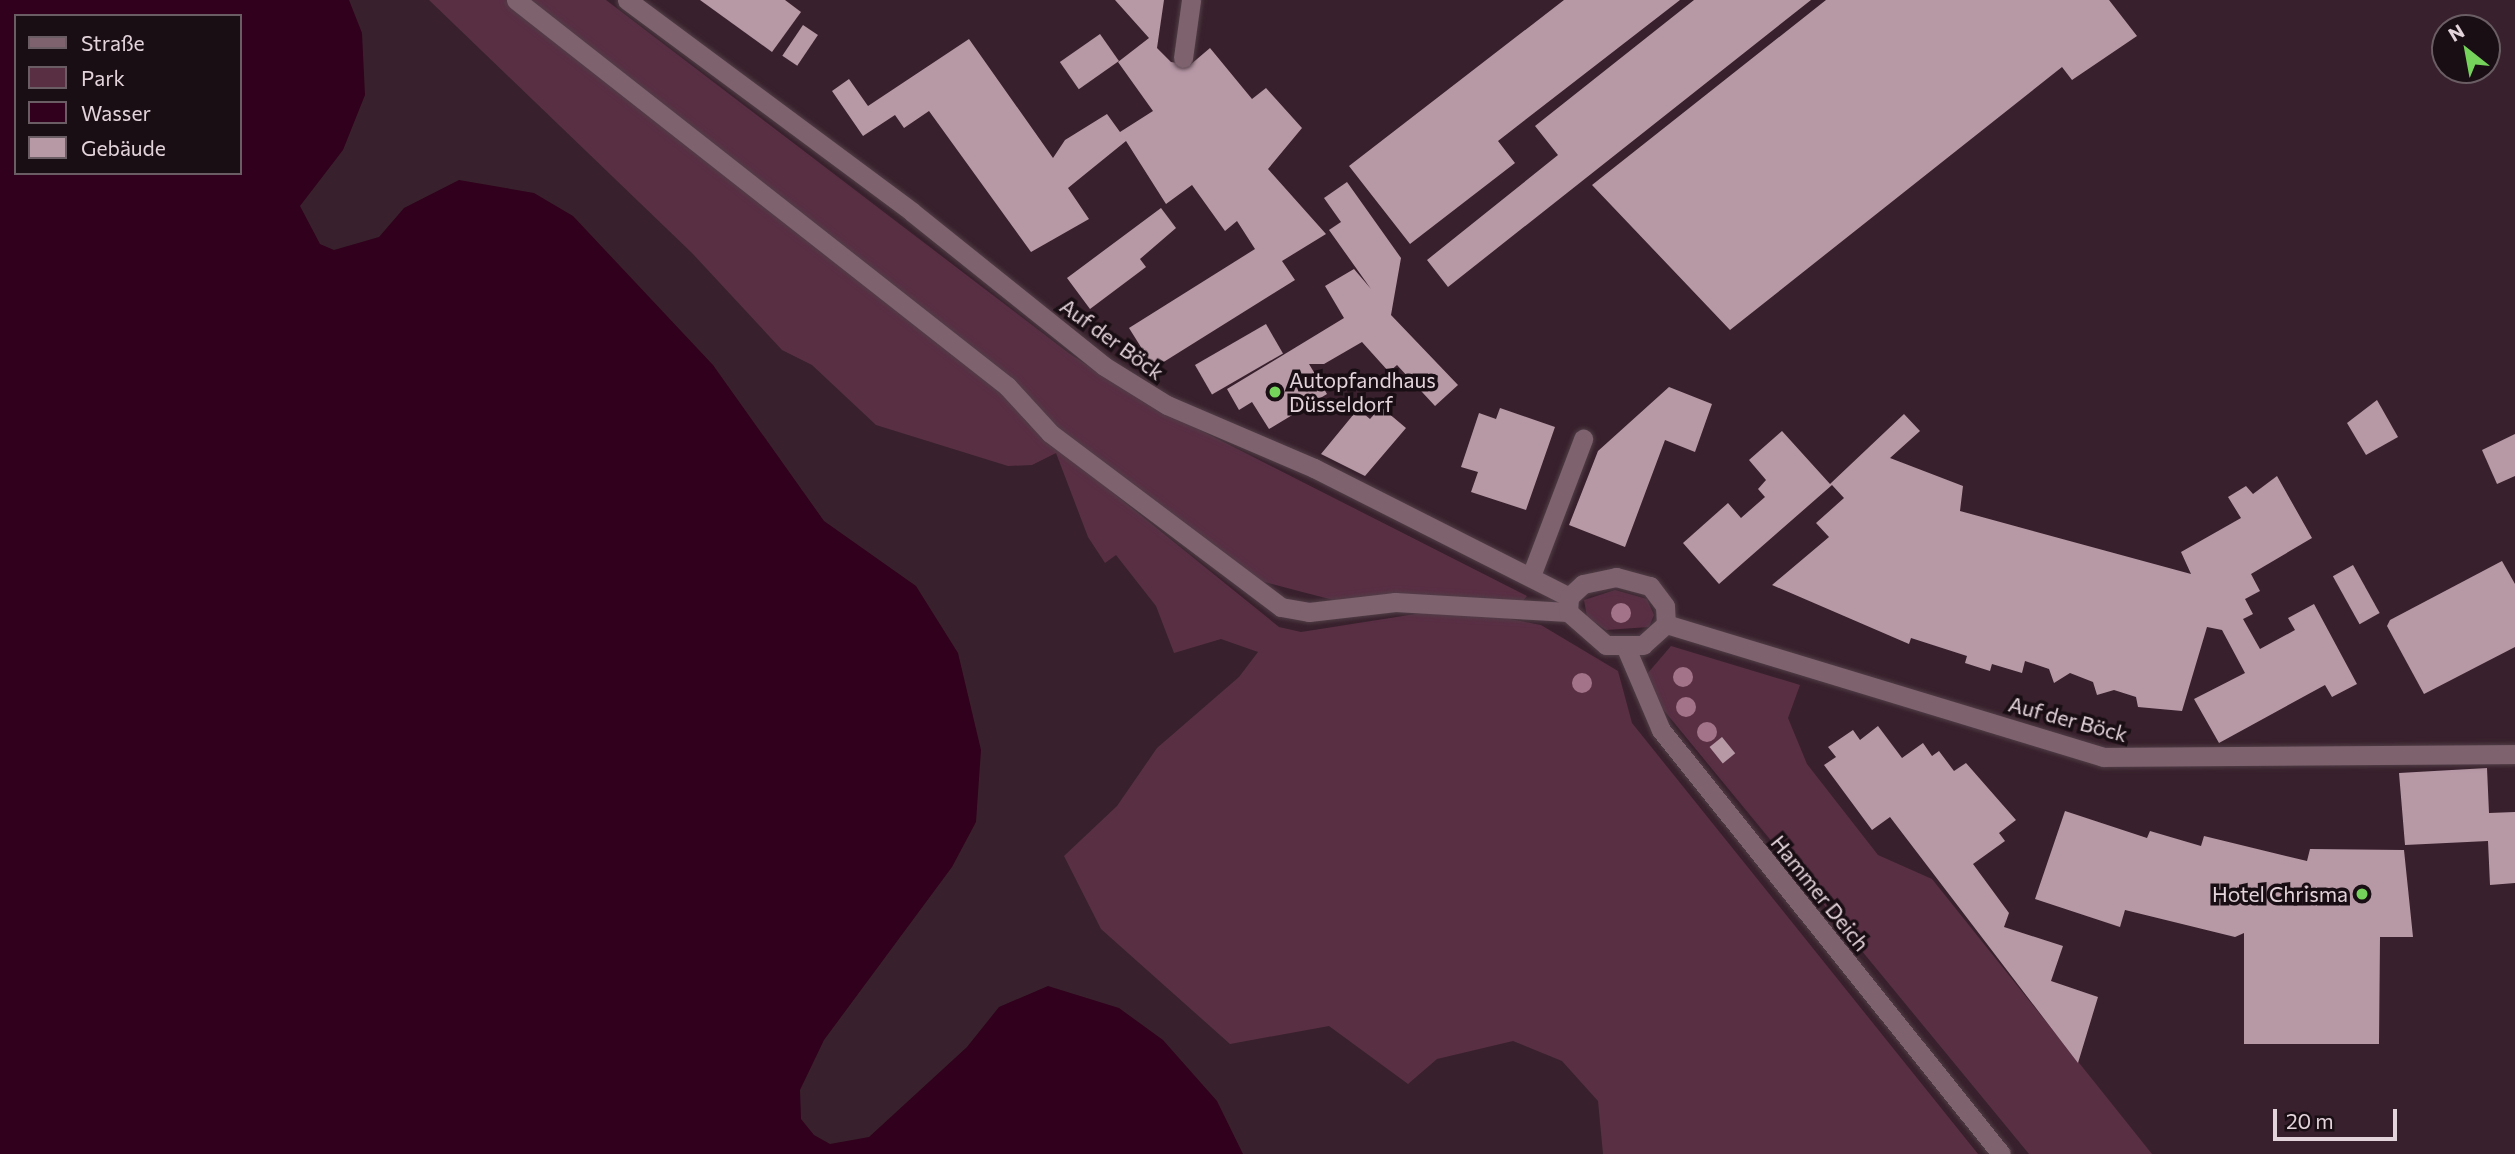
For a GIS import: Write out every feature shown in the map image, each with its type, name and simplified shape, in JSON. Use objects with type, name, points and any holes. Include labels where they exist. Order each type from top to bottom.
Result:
[{"type":"street","points":[[516,0],[1007,386],[1050,433],[1281,607],[1309,612],[1395,602],[1569,605],[1595,579],[1639,579],[1659,595],[1666,624],[1643,645],[1626,648]]},
{"type":"street","name":"Auf der Böck","points":[[627,0],[912,212],[1104,366],[1167,405],[1314,468],[1531,576],[1569,605],[1591,638],[1626,648]]},
{"type":"street","points":[[1182,58],[1191,0]]},
{"type":"street","points":[[1531,576],[1583,439]]},
{"type":"street","name":"Auf der Böck","points":[[1666,624],[2103,757],[2515,754]]},
{"type":"street","name":"Hammer Deich","points":[[1626,648],[1661,730],[2001,1154]]},
{"type":"green space","points":[[429,0],[510,0],[1005,395],[1028,424],[1279,627],[1301,632],[1441,610],[1500,617],[1541,625],[1618,671],[1632,723],[1978,1154],[1603,1154],[1598,1101],[1562,1061],[1513,1041],[1437,1059],[1408,1084],[1329,1026],[1230,1044],[1101,929],[1064,856],[1117,806],[1157,748],[1239,677],[1258,652],[1221,639],[1174,653],[1156,606],[1116,555],[1105,563],[1088,537],[1056,453],[1032,465],[1008,466],[876,425],[812,365],[782,350],[692,253]]},
{"type":"green space","points":[[527,0],[606,0],[1070,354],[1143,401],[1527,596],[1522,602],[1333,600],[1242,576]]},
{"type":"green space","points":[[1615,590],[1647,599],[1654,615],[1649,627],[1606,630],[1587,617],[1584,600]]},
{"type":"green space","points":[[1671,646],[1800,685],[1788,718],[1807,764],[1878,855],[1932,879],[2152,1154],[2029,1154],[1657,702],[1647,674]]},
{"type":"water","points":[[0,0],[349,0],[362,33],[365,95],[343,150],[300,206],[320,244],[334,250],[379,237],[404,208],[459,180],[534,193],[573,216],[713,365],[824,521],[916,586],[958,653],[981,750],[976,822],[952,867],[824,1040],[800,1090],[801,1119],[814,1135],[830,1144],[869,1137],[967,1047],[999,1007],[1048,986],[1119,1008],[1163,1040],[1217,1101],[1243,1154],[0,1154]]},
{"type":"building","points":[[700,0],[785,0],[801,12],[772,52]]},
{"type":"building","points":[[1115,0],[1164,0],[1157,48],[1171,62],[1190,65],[1210,48],[1252,99],[1266,88],[1302,128],[1268,169],[1326,234],[1282,261],[1295,280],[1154,368],[1129,328],[1255,249],[1237,221],[1225,231],[1192,185],[1166,204],[1126,141],[1068,188],[1089,219],[1031,252],[929,111],[904,128],[895,115],[863,136],[832,91],[849,79],[868,106],[969,39],[1053,158],[1065,140],[1107,114],[1120,132],[1153,111],[1118,62],[1149,38]]},
{"type":"building","points":[[1564,0],[1680,0],[1498,141],[1515,163],[1410,244],[1349,166]]},
{"type":"building","points":[[1694,0],[1811,0],[1448,287],[1427,260],[1558,155],[1535,126]]},
{"type":"building","points":[[1826,0],[2109,0],[2137,36],[2072,80],[2062,67],[1730,330],[1592,185]]},
{"type":"building","points":[[803,25],[818,35],[797,66],[782,56]]},
{"type":"building","points":[[1100,34],[1119,61],[1079,89],[1060,62]]},
{"type":"building","points":[[1347,182],[1401,258],[1391,315],[1458,385],[1435,406],[1397,365],[1389,372],[1362,342],[1324,364],[1309,364],[1327,394],[1269,429],[1252,402],[1239,410],[1227,389],[1344,318],[1325,286],[1354,269],[1371,289],[1329,230],[1341,222],[1324,198]]},
{"type":"building","points":[[1161,208],[1176,228],[1140,259],[1146,267],[1090,309],[1067,278]]},
{"type":"building","points":[[1266,324],[1283,353],[1212,394],[1195,365]]},
{"type":"building","points":[[1669,387],[1712,404],[1695,452],[1665,440],[1625,547],[1569,525],[1598,451]]},
{"type":"building","points":[[2377,400],[2398,437],[2366,455],[2347,423]]},
{"type":"building","points":[[1381,407],[1406,428],[1365,476],[1321,454],[1358,409],[1370,419]]},
{"type":"building","points":[[1500,408],[1555,427],[1526,510],[1471,492],[1478,472],[1461,467],[1479,413],[1496,419]]},
{"type":"building","points":[[1904,414],[1920,431],[1890,458],[1963,486],[1960,511],[2191,574],[2181,552],[2241,518],[2228,497],[2246,486],[2253,494],[2277,476],[2312,538],[2251,574],[2260,591],[2245,599],[2253,614],[2243,619],[2260,649],[2295,630],[2288,618],[2314,604],[2357,684],[2332,697],[2325,685],[2219,743],[2194,699],[2245,673],[2222,630],[2207,627],[2182,711],[2138,707],[2136,697],[2114,690],[2097,695],[2093,682],[2070,673],[2054,683],[2049,669],[2025,661],[2022,673],[1992,664],[1990,671],[1965,663],[1967,656],[1911,638],[1909,644],[1772,585],[1829,537],[1816,523],[1844,498],[1832,485],[1719,584],[1683,543],[1728,503],[1741,518],[1765,497],[1758,489],[1766,480],[1749,460],[1782,431],[1830,484]]},
{"type":"building","points":[[2515,434],[2515,476],[2497,484],[2482,450]]},
{"type":"building","points":[[2502,561],[2515,584],[2515,647],[2424,694],[2387,626],[2390,620]]},
{"type":"building","points":[[2353,565],[2380,613],[2360,624],[2333,576]]},
{"type":"building","points":[[1878,726],[1902,758],[1923,743],[1932,756],[1939,751],[1954,771],[1966,763],[2016,820],[1999,833],[2005,841],[1973,864],[2009,913],[2004,927],[2063,946],[2051,981],[2098,997],[2078,1063],[1890,817],[1872,830],[1824,765],[1836,757],[1828,747],[1853,730],[1860,740]]},
{"type":"building","points":[[1722,737],[1735,753],[1723,763],[1710,747]]},
{"type":"building","points":[[2487,768],[2489,813],[2515,812],[2515,883],[2490,885],[2488,841],[2405,845],[2399,773]]},
{"type":"building","points":[[2065,811],[2147,838],[2150,831],[2201,846],[2204,836],[2307,861],[2310,849],[2404,850],[2413,937],[2380,937],[2379,1044],[2244,1044],[2244,933],[2235,937],[2125,910],[2120,927],[2035,899]]},
{"type":"place","name":"Autopfandhaus Düsseldorf","points":[[1275,392]]},
{"type":"place","name":"Hotel Chrisma","points":[[2362,894]]}]
